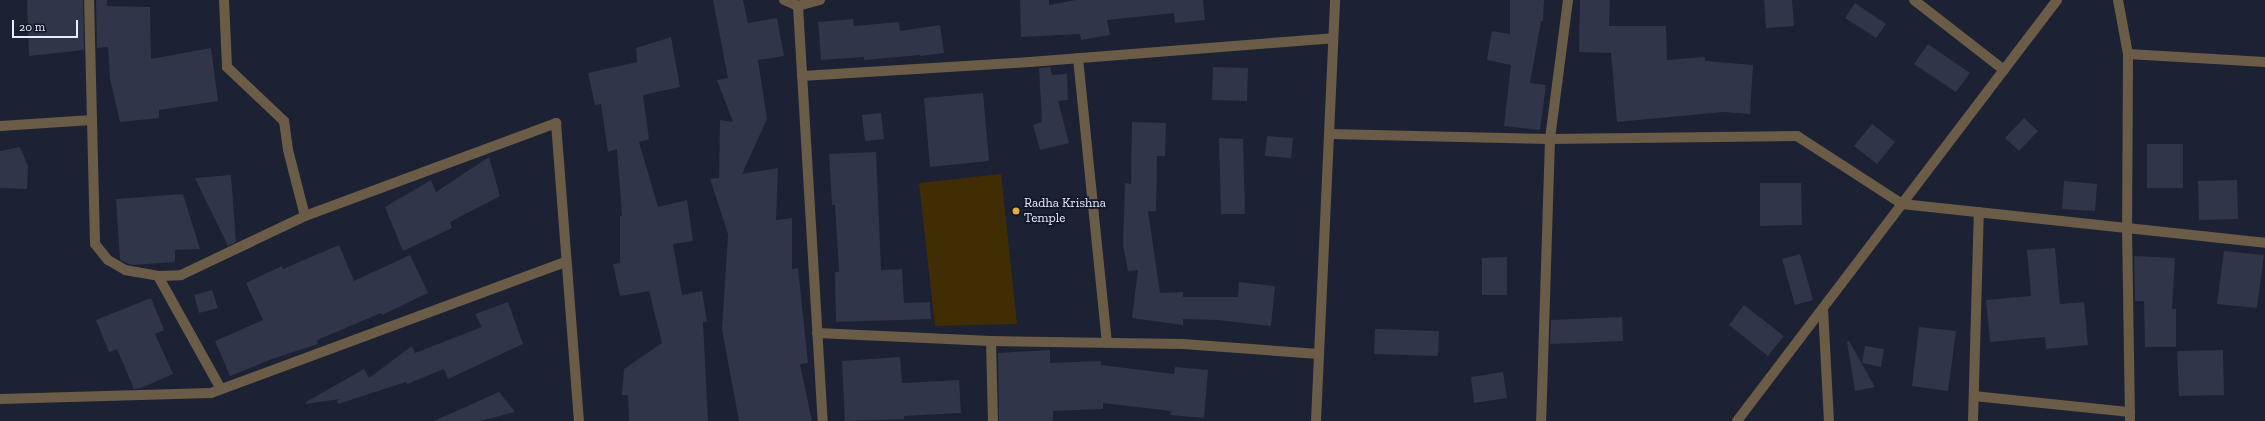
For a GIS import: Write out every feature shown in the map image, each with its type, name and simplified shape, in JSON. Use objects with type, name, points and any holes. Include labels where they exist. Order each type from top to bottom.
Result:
[{"type":"street","points":[[88,0],[95,244],[108,260],[125,270],[158,276],[181,275],[305,216],[556,123],[578,421]]},
{"type":"street","points":[[224,0],[227,67],[284,120],[288,150],[305,216]]},
{"type":"street","points":[[784,0],[798,6],[820,0]]},
{"type":"street","points":[[1316,421],[1334,0]]},
{"type":"street","points":[[1541,421],[1550,139],[1568,0]]},
{"type":"street","points":[[1914,0],[2004,70]]},
{"type":"street","points":[[1737,421],[2057,0]]},
{"type":"street","points":[[1974,396],[2130,417],[2127,228],[2128,54],[2118,0]]},
{"type":"street","points":[[798,6],[823,421]]},
{"type":"street","points":[[802,76],[1078,58],[1333,38]]},
{"type":"street","points":[[2128,54],[2265,62]]},
{"type":"street","points":[[1078,58],[1107,343]]},
{"type":"street","points":[[0,126],[92,120]]},
{"type":"street","points":[[1329,134],[1550,139],[1797,136],[1902,204],[2265,243]]},
{"type":"street","points":[[1973,421],[1978,212]]},
{"type":"street","points":[[0,399],[211,393],[566,262]]},
{"type":"street","points":[[158,276],[221,389]]},
{"type":"street","points":[[1823,308],[1829,421]]},
{"type":"street","points":[[817,333],[991,341],[1183,344],[1319,354]]},
{"type":"street","points":[[991,341],[992,421]]},
{"type":"shaded area","points":[[1001,174],[1017,324],[935,326],[919,183]]},
{"type":"building","points":[[27,0],[83,0],[84,50],[29,56]]},
{"type":"building","points":[[96,0],[107,0],[107,6],[150,7],[151,59],[211,48],[218,101],[159,110],[159,118],[120,122],[110,79],[108,47],[97,48]]},
{"type":"building","points":[[713,0],[743,0],[748,23],[777,18],[784,56],[758,60],[767,119],[742,174],[778,168],[776,220],[792,218],[792,269],[798,268],[808,363],[800,364],[812,421],[739,421],[722,329],[728,234],[710,179],[719,178],[720,120],[733,122],[717,80],[728,78]]},
{"type":"building","points":[[1020,0],[1049,0],[1049,5],[1076,0],[1203,0],[1205,20],[1175,23],[1174,13],[1107,20],[1110,35],[1081,40],[1080,34],[1021,37]]},
{"type":"building","points":[[1510,0],[1544,0],[1543,21],[1541,21],[1530,83],[1546,85],[1540,130],[1504,126],[1511,65],[1487,60],[1492,31],[1510,34]]},
{"type":"building","points":[[1580,0],[1610,0],[1609,26],[1666,26],[1667,60],[1705,57],[1705,61],[1753,65],[1750,114],[1723,112],[1617,122],[1611,53],[1579,52]]},
{"type":"building","points":[[1764,0],[1792,0],[1794,26],[1766,28]]},
{"type":"building","points":[[1855,3],[1886,24],[1876,38],[1845,18]]},
{"type":"building","points":[[853,19],[854,26],[899,22],[900,31],[940,25],[944,53],[864,60],[864,57],[821,60],[818,22]]},
{"type":"building","points":[[671,37],[680,87],[643,95],[649,139],[639,142],[658,207],[687,200],[693,241],[673,244],[682,295],[702,291],[707,322],[703,322],[708,421],[629,421],[628,395],[622,395],[624,369],[662,343],[649,291],[620,296],[613,264],[620,263],[620,216],[622,216],[617,149],[608,152],[601,104],[595,105],[588,73],[637,62],[636,48]]},
{"type":"building","points":[[1928,44],[1970,73],[1956,92],[1914,64]]},
{"type":"building","points":[[1050,67],[1052,75],[1067,74],[1068,100],[1058,101],[1069,143],[1040,150],[1033,125],[1042,122],[1039,68]]},
{"type":"building","points":[[1213,67],[1248,68],[1247,101],[1212,100]]},
{"type":"building","points":[[983,93],[989,161],[930,167],[924,98]]},
{"type":"building","points":[[881,113],[884,139],[865,141],[862,115]]},
{"type":"building","points":[[2024,118],[2038,131],[2019,151],[2005,138]]},
{"type":"building","points":[[1132,122],[1166,123],[1165,156],[1157,156],[1156,211],[1148,211],[1160,293],[1183,292],[1183,297],[1238,297],[1239,282],[1275,286],[1271,326],[1218,320],[1183,319],[1183,325],[1132,318],[1138,270],[1128,271],[1123,245],[1125,183],[1131,184]]},
{"type":"building","points":[[1872,124],[1895,142],[1877,164],[1854,146]]},
{"type":"building","points":[[1267,136],[1293,138],[1291,158],[1265,156]]},
{"type":"building","points":[[1219,138],[1243,139],[1245,214],[1221,214]]},
{"type":"building","points":[[2147,144],[2183,144],[2183,188],[2147,188]]},
{"type":"building","points":[[20,147],[28,166],[27,189],[0,188],[0,151]]},
{"type":"building","points":[[876,152],[881,270],[902,269],[904,303],[930,302],[931,319],[836,322],[835,272],[839,272],[835,205],[832,205],[829,154]]},
{"type":"building","points":[[489,157],[500,196],[450,222],[452,228],[403,251],[385,207],[431,180],[436,192]]},
{"type":"building","points":[[231,175],[236,242],[228,246],[195,178]]},
{"type":"building","points":[[2237,180],[2238,219],[2199,220],[2198,181]]},
{"type":"building","points":[[2064,181],[2097,184],[2095,211],[2062,209]]},
{"type":"building","points":[[1760,183],[1801,183],[1802,225],[1760,226]]},
{"type":"building","points":[[183,194],[200,249],[175,250],[175,262],[132,265],[120,260],[116,199]]},
{"type":"building","points":[[339,245],[354,281],[410,255],[428,293],[382,315],[381,313],[317,340],[318,344],[272,359],[230,376],[215,341],[263,320],[246,283],[282,266],[283,269]]},
{"type":"building","points":[[2055,248],[2060,304],[2084,302],[2088,345],[2046,349],[2045,337],[1990,342],[1986,300],[2031,296],[2027,250]]},
{"type":"building","points":[[2224,251],[2264,255],[2257,308],[2217,304]]},
{"type":"building","points":[[1800,254],[1813,300],[1795,305],[1782,259]]},
{"type":"building","points":[[2134,256],[2175,258],[2172,309],[2176,309],[2176,347],[2145,347],[2144,301],[2135,301]]},
{"type":"building","points":[[1507,257],[1507,295],[1482,295],[1482,258]]},
{"type":"building","points":[[212,290],[218,308],[199,313],[194,295]]},
{"type":"building","points":[[151,298],[164,330],[155,334],[173,374],[141,388],[134,389],[117,349],[109,352],[96,320]]},
{"type":"building","points":[[508,302],[523,344],[448,379],[444,369],[407,384],[406,382],[338,404],[337,401],[340,399],[306,404],[306,402],[364,369],[369,378],[412,346],[415,353],[482,327],[475,314]]},
{"type":"building","points":[[1744,305],[1784,336],[1768,356],[1729,325]]},
{"type":"building","points":[[1622,317],[1623,341],[1550,344],[1551,320]]},
{"type":"building","points":[[1919,327],[1956,331],[1948,391],[1912,386]]},
{"type":"building","points":[[1375,329],[1439,331],[1438,356],[1374,354]]},
{"type":"building","points":[[1849,341],[1875,387],[1855,391],[1847,342]]},
{"type":"building","points":[[1865,346],[1884,349],[1881,367],[1862,363]]},
{"type":"building","points":[[1050,350],[1050,363],[1101,361],[1101,365],[1174,374],[1175,367],[1208,370],[1204,418],[1170,415],[1171,411],[1103,403],[1103,409],[1053,411],[1053,421],[999,421],[998,353]]},
{"type":"building","points":[[2223,350],[2224,395],[2179,396],[2177,351]]},
{"type":"building","points":[[900,357],[902,383],[959,380],[961,413],[904,416],[904,419],[845,421],[842,361]]},
{"type":"building","points":[[1503,372],[1507,398],[1474,403],[1471,377]]},
{"type":"building","points":[[499,392],[515,412],[480,421],[434,421]]},
{"type":"place","name":"Radha Krishna Temple","points":[[1016,211]]}]
